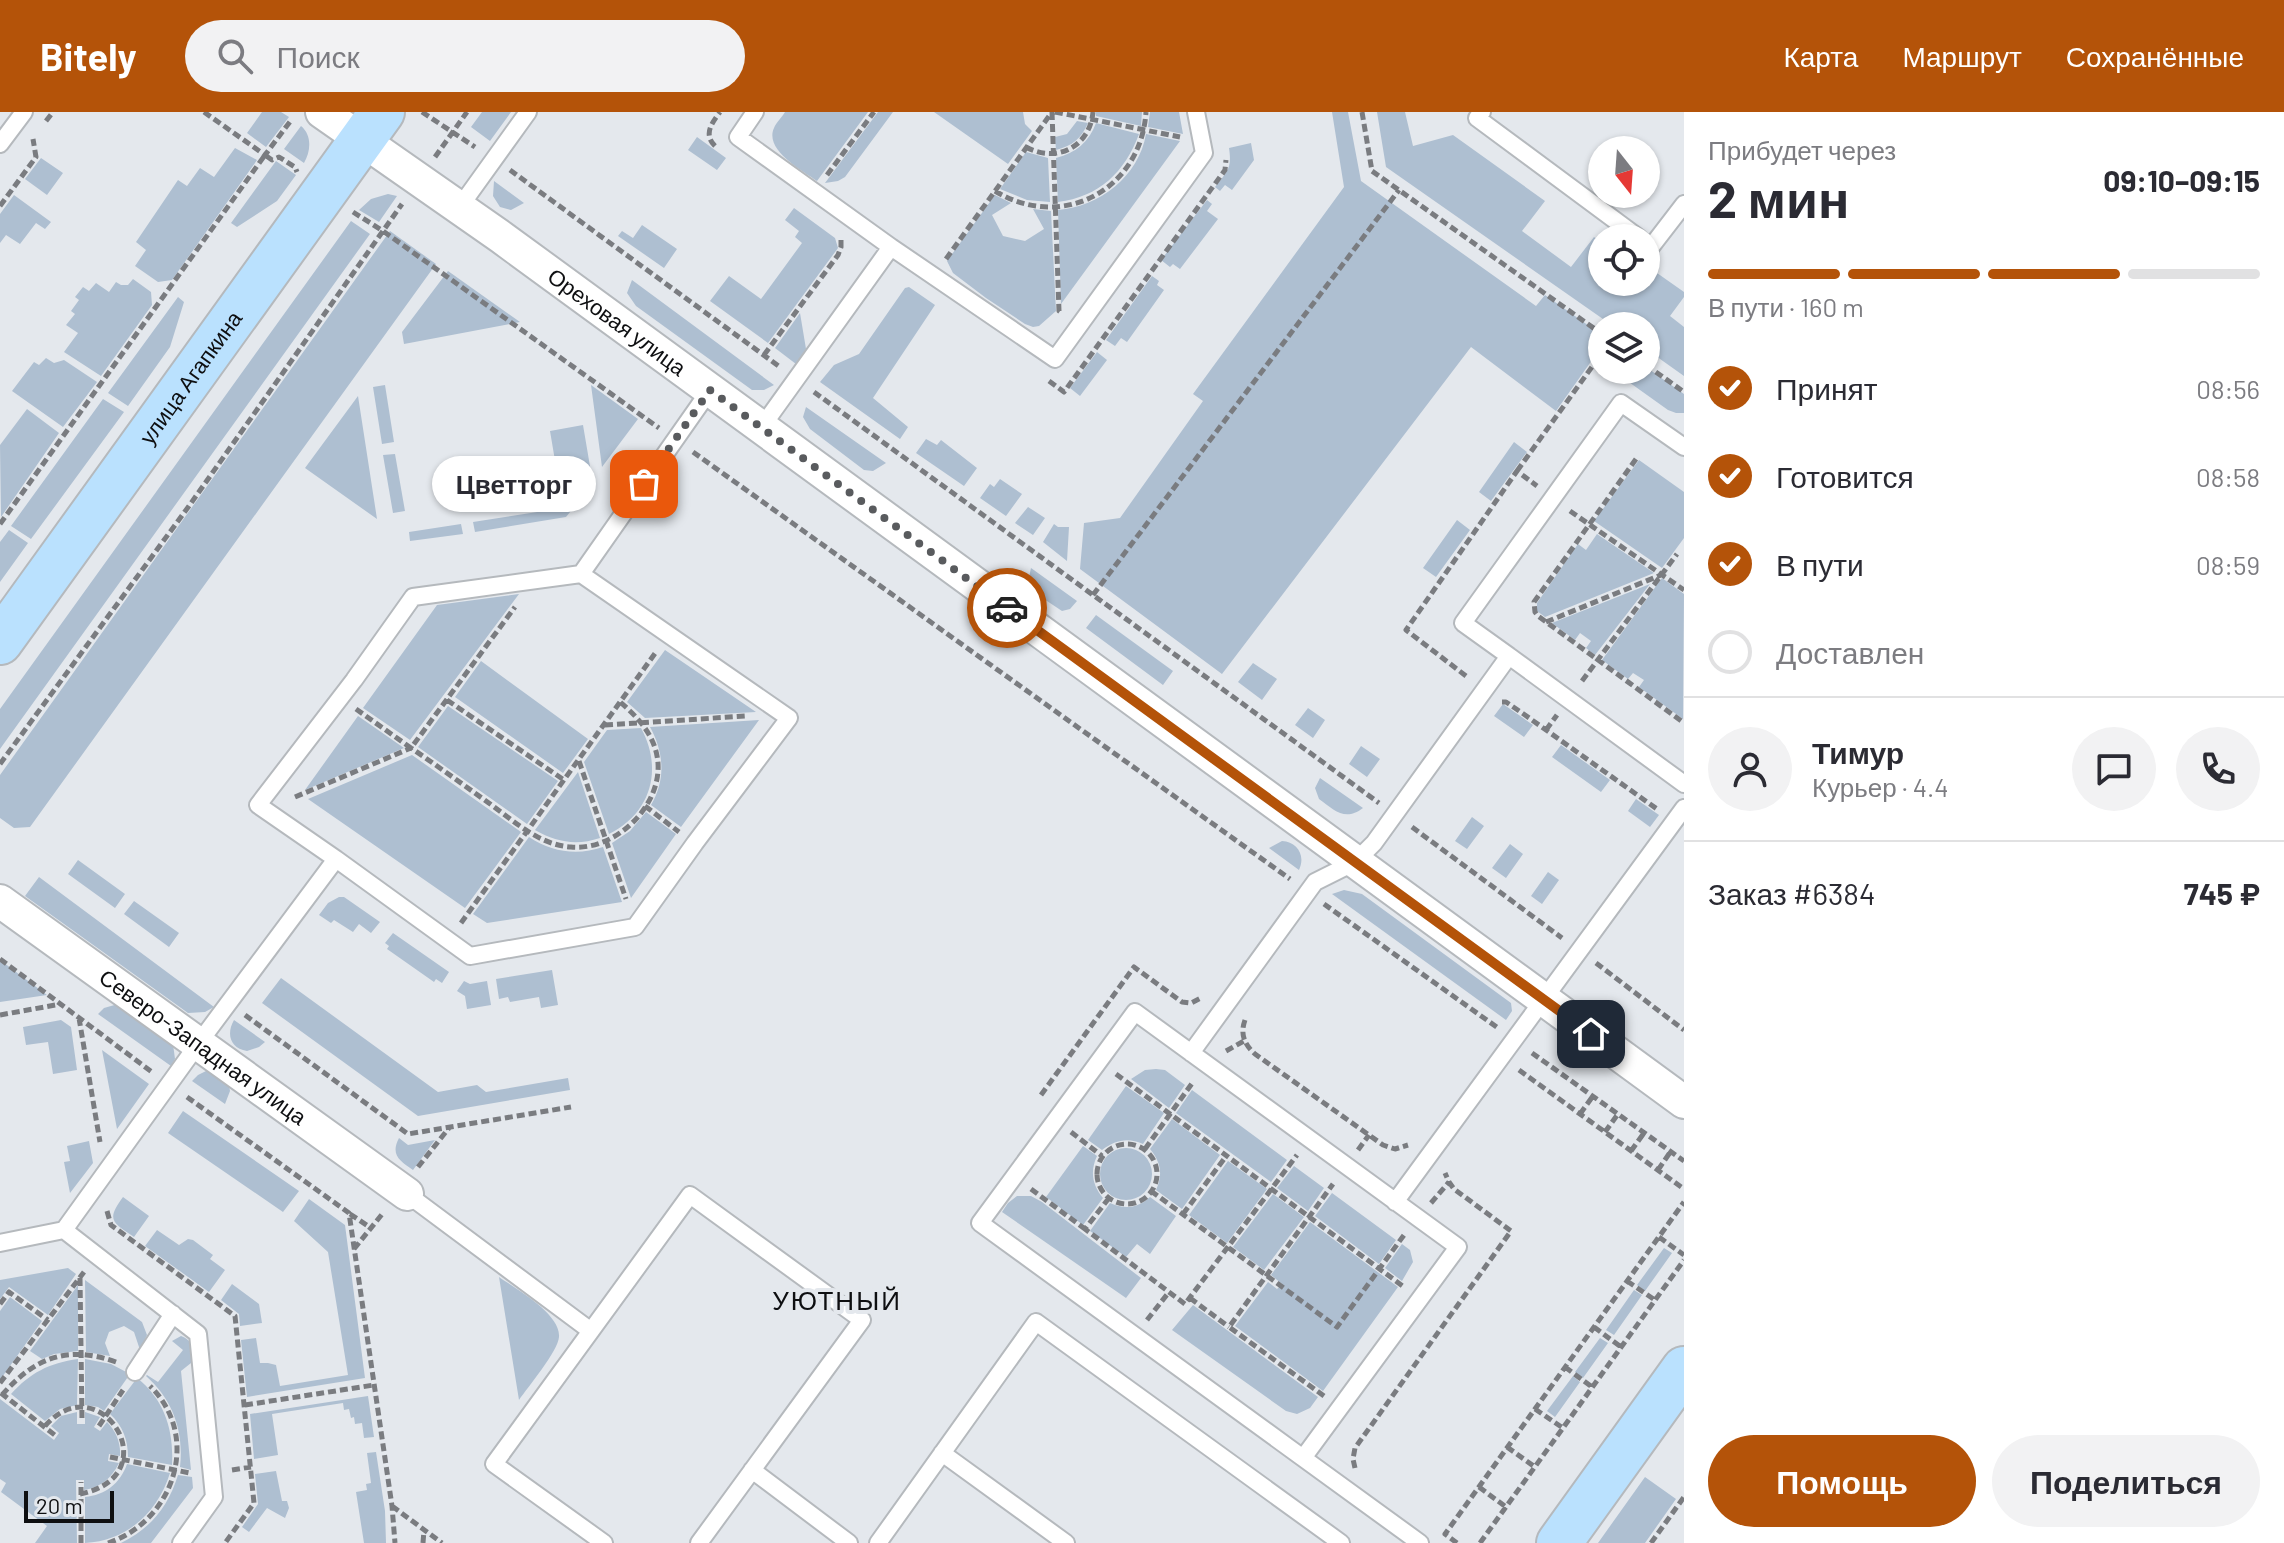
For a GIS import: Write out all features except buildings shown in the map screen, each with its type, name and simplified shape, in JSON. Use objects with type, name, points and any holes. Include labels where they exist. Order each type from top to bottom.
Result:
[{"type":"main road","name":"улица Агапкина","points":[[0,642],[372,126]]},
{"type":"main road","points":[[1559,1543],[1684,1369]]},
{"type":"street","name":"Ореховая улица","points":[[322,112],[372,126],[418,180],[1684,1102]]},
{"type":"street","name":"Северо-Западная улица","points":[[0,901],[407,1194]]},
{"type":"lane","points":[[0,144],[24,112]]},
{"type":"lane","points":[[459,208],[528,112]]},
{"type":"lane","points":[[755,112],[738,137],[1055,359],[1204,153],[1196,112]]},
{"type":"lane","points":[[1482,112],[1477,118],[1620,224]]},
{"type":"lane","points":[[1660,235],[1684,204]]},
{"type":"lane","points":[[761,428],[891,247]]},
{"type":"lane","points":[[581,574],[710,390]]},
{"type":"lane","points":[[1683,445],[1621,403],[1463,623],[1684,784]]},
{"type":"lane","points":[[581,574],[789,718],[635,927],[470,956],[258,805],[413,597],[581,574]]},
{"type":"lane","points":[[1191,1053],[1315,882],[1355,862],[1374,843],[1509,656]]},
{"type":"lane","points":[[1395,1202],[1684,808]]},
{"type":"lane","points":[[0,1243],[64,1230],[336,859]]},
{"type":"lane","points":[[1303,1458],[1458,1247],[1135,1012],[980,1223],[1135,1336],[1420,1543]]},
{"type":"lane","points":[[407,1194],[591,1331]]},
{"type":"lane","points":[[604,1543],[494,1464],[690,1195],[862,1320],[699,1543]]},
{"type":"lane","points":[[64,1230],[198,1334],[214,1497],[181,1543]]},
{"type":"lane","points":[[135,1372],[173,1314]]},
{"type":"lane","points":[[878,1543],[1036,1322],[1341,1543]]},
{"type":"lane","points":[[942,1453],[1066,1543]]},
{"type":"lane","points":[[752,1470],[849,1543]]},
{"type":"path","points":[[0,206],[36,157],[33,140],[53,112]]},
{"type":"path","points":[[204,112],[272,160],[279,157],[295,167],[298,176],[322,194],[383,231],[1684,1161]]},
{"type":"path","points":[[0,524],[298,112]]},
{"type":"path","points":[[422,112],[494,160],[797,379],[1395,814],[1684,1030]]},
{"type":"path","points":[[0,764],[189,506],[467,112]]},
{"type":"path","points":[[720,112],[710,126],[709,137],[727,154]]},
{"type":"path","points":[[813,192],[874,112]]},
{"type":"path","points":[[1053,112],[1189,139],[1201,137]]},
{"type":"path","points":[[934,277],[1053,112]]},
{"type":"path","points":[[1053,112],[1059,311],[1101,341]]},
{"type":"path","points":[[1026,147],[1039,153],[1053,154],[1075,147],[1087,135],[1093,112]]},
{"type":"path","points":[[995,191],[1024,204],[1055,207],[1088,199],[1116,181],[1132,162],[1144,130],[1146,112]]},
{"type":"path","points":[[1362,112],[1372,171],[1588,324]]},
{"type":"path","points":[[1093,595],[1399,190]]},
{"type":"path","points":[[764,355],[840,251],[842,244],[838,235]]},
{"type":"path","points":[[1517,471],[1588,372]]},
{"type":"path","points":[[1660,375],[1684,392]]},
{"type":"path","points":[[1636,459],[1534,602],[1535,612],[1684,723]]},
{"type":"path","points":[[1546,730],[1677,554]]},
{"type":"path","points":[[1546,622],[1662,575]]},
{"type":"path","points":[[265,809],[411,748],[535,580]]},
{"type":"path","points":[[448,940],[668,635]]},
{"type":"path","points":[[340,698],[528,830],[549,842],[573,848],[606,841],[626,829],[653,792],[658,763],[655,747],[642,722],[620,702]]},
{"type":"path","points":[[447,700],[564,780]]},
{"type":"path","points":[[1501,703],[1506,702],[1657,809],[1661,815]]},
{"type":"path","points":[[604,725],[782,714]]},
{"type":"path","points":[[578,760],[635,927]]},
{"type":"path","points":[[645,806],[695,843]]},
{"type":"path","points":[[1319,919],[1328,906]]},
{"type":"path","points":[[0,959],[169,1085],[371,1228]]},
{"type":"path","points":[[229,1003],[408,1134],[571,1107]]},
{"type":"path","points":[[0,1015],[61,1004]]},
{"type":"path","points":[[1247,1016],[1242,1034],[1249,1049],[1383,1145],[1395,1149],[1413,1142]]},
{"type":"path","points":[[78,1017],[102,1148]]},
{"type":"path","points":[[1488,1039],[1497,1027]]},
{"type":"path","points":[[1076,1045],[1448,1319]]},
{"type":"path","points":[[1145,1149],[1205,1064]]},
{"type":"path","points":[[1516,1069],[1684,1189]]},
{"type":"path","points":[[1580,1114],[1593,1096]]},
{"type":"path","points":[[1014,1177],[1185,1304],[1332,1108]]},
{"type":"path","points":[[1605,1132],[1618,1114]]},
{"type":"path","points":[[1631,1151],[1644,1133]]},
{"type":"path","points":[[1229,1327],[1369,1135]]},
{"type":"path","points":[[1124,1143],[1145,1149],[1156,1166],[1156,1182],[1151,1191],[1139,1201],[1129,1204],[1109,1198],[1097,1181],[1097,1165],[1102,1156],[1124,1143]]},
{"type":"path","points":[[1658,1170],[1671,1151]]},
{"type":"path","points":[[1183,1214],[1227,1155]]},
{"type":"path","points":[[1151,1191],[1337,1327],[1380,1269]]},
{"type":"path","points":[[1085,1229],[1109,1198]]},
{"type":"path","points":[[1457,1543],[1445,1534],[1684,1202]]},
{"type":"path","points":[[109,1206],[107,1217],[111,1225],[235,1316],[254,1503],[225,1543]]},
{"type":"path","points":[[349,1213],[395,1543]]},
{"type":"path","points":[[1480,1543],[1684,1258],[1659,1237]]},
{"type":"path","points":[[0,1383],[80,1278],[82,1420]]},
{"type":"path","points":[[1627,1281],[1655,1300]]},
{"type":"path","points":[[0,1304],[9,1292],[48,1320]]},
{"type":"path","points":[[1135,1336],[1169,1292]]},
{"type":"path","points":[[1190,1298],[1370,1429]]},
{"type":"path","points":[[1594,1327],[1621,1347]]},
{"type":"path","points":[[56,1436],[1,1394],[32,1366],[59,1357],[81,1354],[119,1363],[135,1372],[155,1391],[166,1409],[175,1437],[177,1457],[168,1491],[149,1518],[134,1531],[108,1543]]},
{"type":"path","points":[[1565,1367],[1592,1387]]},
{"type":"path","points":[[99,1426],[135,1372]]},
{"type":"path","points":[[244,1405],[374,1385]]},
{"type":"path","points":[[45,1426],[60,1413],[81,1407],[97,1410],[106,1416],[121,1436],[124,1449],[119,1472],[97,1490],[80,1494]]},
{"type":"path","points":[[1535,1409],[1563,1428]]},
{"type":"path","points":[[1507,1447],[1535,1467]]},
{"type":"path","points":[[110,1457],[192,1473],[251,1467]]},
{"type":"path","points":[[81,1482],[81,1543]]},
{"type":"path","points":[[1479,1487],[1506,1507]]},
{"type":"path","points":[[1651,1543],[1684,1497]]},
{"type":"path","points":[[392,1506],[442,1543]]},
{"type":"path","points":[[423,1543],[424,1530]]},
{"type":"shaded area","points":[[262,112],[281,112],[289,117],[266,147],[247,133]]},
{"type":"shaded area","points":[[482,112],[511,112],[490,141],[471,127]]},
{"type":"shaded area","points":[[785,112],[868,112],[817,181],[786,159],[774,144],[774,128]]},
{"type":"shaded area","points":[[878,112],[893,112],[845,177],[825,183]]},
{"type":"shaded area","points":[[934,112],[1023,112],[1025,124],[1032,131],[1008,164]]},
{"type":"shaded area","points":[[1096,112],[1142,112],[1141,126],[1096,116]]},
{"type":"shaded area","points":[[1150,112],[1179,112],[1183,134],[1148,127]]},
{"type":"shaded area","points":[[1332,112],[1348,112],[1361,181],[1536,306],[1545,295],[1588,325],[1588,366],[1556,411],[1471,347],[1222,674],[1080,569],[1084,523],[1120,518],[1203,401],[1193,394],[1344,187]]},
{"type":"shaded area","points":[[1377,112],[1405,112],[1413,146],[1453,135],[1545,201],[1522,231],[1571,267],[1588,245],[1588,296],[1660,296],[1660,275],[1684,292],[1684,297],[1670,316],[1684,327],[1684,376],[1660,359],[1660,312],[1593,312],[1386,167]]},
{"type":"shaded area","points":[[1077,121],[1088,123],[1079,138],[1056,150],[1055,137],[1067,134]]},
{"type":"shaded area","points":[[1096,123],[1139,134],[1126,160],[1109,180],[1086,195],[1058,202],[1056,158],[1081,146]]},
{"type":"shaded area","points":[[301,126],[309,143],[304,163],[284,149]]},
{"type":"shaded area","points":[[1146,134],[1180,141],[1061,304],[1058,210],[1088,203],[1115,187],[1135,163]]},
{"type":"shaded area","points":[[697,137],[726,158],[717,170],[688,150]]},
{"type":"shaded area","points":[[1251,143],[1254,160],[1232,190],[1225,185],[1220,191],[1215,187],[1228,169],[1229,148]]},
{"type":"shaded area","points":[[235,148],[257,160],[172,280],[158,282],[135,266],[146,250],[136,242],[178,180],[187,186],[200,168],[214,177]]},
{"type":"shaded area","points":[[1026,152],[1048,158],[1050,202],[1027,200],[1000,189]]},
{"type":"shaded area","points":[[41,158],[63,173],[47,195],[25,179]]},
{"type":"shaded area","points":[[276,161],[296,175],[277,201],[237,227],[231,223]]},
{"type":"shaded area","points":[[494,181],[524,203],[511,210],[500,207],[493,196]]},
{"type":"shaded area","points":[[388,194],[397,196],[379,222],[359,210],[371,199]]},
{"type":"shaded area","points":[[14,195],[51,222],[45,229],[36,223],[20,244],[6,235],[0,243],[0,214]]},
{"type":"shaded area","points":[[995,195],[1011,203],[992,215],[1003,236],[1025,241],[1044,229],[1033,209],[1051,211],[1056,311],[1039,326],[1025,324],[986,298],[953,273],[947,261]]},
{"type":"shaded area","points":[[1207,200],[1212,204],[1207,211],[1218,219],[1180,269],[1173,264],[1170,267],[1161,260]]},
{"type":"shaded area","points":[[794,208],[835,238],[838,248],[768,343],[710,301],[729,276],[761,299],[802,243],[795,237],[799,231],[785,220]]},
{"type":"shaded area","points":[[351,221],[370,234],[0,749],[0,709]]},
{"type":"shaded area","points":[[642,225],[677,249],[664,268],[618,236],[622,231],[633,238]]},
{"type":"shaded area","points":[[390,231],[436,264],[30,827],[14,828],[0,818],[0,775]]},
{"type":"shaded area","points":[[448,271],[520,322],[404,344],[402,332]]},
{"type":"shaded area","points":[[1152,276],[1164,290],[1127,342],[1121,338],[1115,346],[1106,340]]},
{"type":"shaded area","points":[[133,279],[151,292],[152,305],[101,376],[64,352],[78,333],[66,325],[75,314],[71,311],[79,300],[75,297],[83,287],[89,291],[96,283],[109,292],[116,282],[128,285]]},
{"type":"shaded area","points":[[632,280],[774,385],[764,390],[752,390],[636,306],[627,293]]},
{"type":"shaded area","points":[[909,287],[935,305],[873,398],[908,427],[900,439],[820,382],[834,365],[859,354],[905,288]]},
{"type":"shaded area","points":[[178,297],[184,302],[170,347],[128,406],[108,393]]},
{"type":"shaded area","points":[[800,313],[806,349],[796,364],[775,348]]},
{"type":"shaded area","points":[[1097,352],[1107,360],[1080,396],[1070,388]]},
{"type":"shaded area","points":[[46,358],[54,363],[64,360],[97,382],[63,427],[12,391],[34,362],[39,365]]},
{"type":"shaded area","points":[[1660,377],[1684,394],[1684,413],[1668,410],[1632,384],[1660,384]]},
{"type":"shaded area","points":[[385,385],[394,442],[382,444],[373,387]]},
{"type":"shaded area","points":[[591,385],[638,419],[602,467]]},
{"type":"shaded area","points":[[358,396],[377,519],[305,468]]},
{"type":"shaded area","points":[[103,399],[124,412],[31,539],[11,526]]},
{"type":"shaded area","points":[[806,407],[886,463],[873,471],[864,470],[810,429],[803,417]]},
{"type":"shaded area","points":[[27,409],[59,433],[1,517],[0,445]]},
{"type":"shaded area","points":[[583,425],[593,484],[566,517],[475,532],[473,522],[563,508],[550,431]]},
{"type":"shaded area","points":[[926,439],[937,445],[941,440],[977,468],[964,486],[916,453]]},
{"type":"shaded area","points":[[1514,442],[1527,452],[1491,501],[1479,492]]},
{"type":"shaded area","points":[[395,454],[405,511],[393,513],[383,455]]},
{"type":"shaded area","points":[[1639,460],[1684,492],[1684,538],[1662,568],[1594,521]]},
{"type":"shaded area","points":[[1000,479],[1022,494],[1006,516],[980,498],[990,484],[994,487]]},
{"type":"shaded area","points":[[1028,507],[1045,518],[1033,535],[1015,523]]},
{"type":"shaded area","points":[[1457,520],[1470,530],[1436,577],[1423,568]]},
{"type":"shaded area","points":[[461,524],[463,534],[410,541],[409,532]]},
{"type":"shaded area","points":[[1054,524],[1069,527],[1067,561],[1043,542]]},
{"type":"shaded area","points":[[9,530],[28,543],[0,582],[0,542]]},
{"type":"shaded area","points":[[1597,534],[1654,573],[1545,617],[1537,611],[1537,603],[1578,544],[1586,550]]},
{"type":"shaded area","points":[[1031,568],[1077,601],[1070,609],[1062,611],[1035,593],[1028,582]]},
{"type":"shaded area","points":[[1662,578],[1684,594],[1683,719],[1639,687],[1644,680],[1633,673],[1628,679],[1602,660]]},
{"type":"shaded area","points":[[1650,584],[1595,655],[1586,648],[1591,641],[1580,633],[1575,640],[1552,623]]},
{"type":"shaded area","points":[[519,594],[410,740],[363,708],[437,605]]},
{"type":"shaded area","points":[[1096,615],[1173,671],[1163,685],[1086,628]]},
{"type":"shaded area","points":[[665,650],[756,712],[645,718],[627,702]]},
{"type":"shaded area","points":[[481,661],[588,739],[563,773],[455,697]]},
{"type":"shaded area","points":[[1253,663],[1277,679],[1262,700],[1238,682]]},
{"type":"shaded area","points":[[1503,704],[1533,725],[1524,737],[1494,716]]},
{"type":"shaded area","points":[[448,706],[558,781],[527,824],[418,747]]},
{"type":"shaded area","points":[[1308,708],[1325,720],[1313,738],[1295,725]]},
{"type":"shaded area","points":[[358,716],[404,748],[305,790]]},
{"type":"shaded area","points":[[759,720],[681,827],[651,805],[659,786],[661,766],[658,746],[650,727]]},
{"type":"shaded area","points":[[641,728],[651,758],[649,788],[635,814],[609,834],[584,762],[607,730]]},
{"type":"shaded area","points":[[1561,745],[1610,780],[1601,792],[1552,757]]},
{"type":"shaded area","points":[[1361,746],[1380,759],[1367,777],[1349,764]]},
{"type":"shaded area","points":[[412,755],[521,832],[465,908],[308,799]]},
{"type":"shaded area","points":[[578,772],[600,838],[566,842],[535,830]]},
{"type":"shaded area","points":[[1320,778],[1363,808],[1345,814],[1330,807],[1319,799],[1315,788]]},
{"type":"shaded area","points":[[1636,799],[1659,815],[1650,827],[1628,811]]},
{"type":"shaded area","points":[[646,812],[676,834],[631,898],[612,843],[630,831]]},
{"type":"shaded area","points":[[1472,817],[1484,826],[1467,849],[1455,841]]},
{"type":"shaded area","points":[[529,837],[565,851],[603,847],[622,902],[487,923],[473,914]]},
{"type":"shaded area","points":[[1282,841],[1299,850],[1299,870],[1269,848]]},
{"type":"shaded area","points":[[1510,844],[1523,854],[1506,878],[1492,868]]},
{"type":"shaded area","points":[[78,860],[125,894],[115,908],[68,874]]},
{"type":"shaded area","points":[[1548,872],[1559,880],[1542,904],[1531,896]]},
{"type":"shaded area","points":[[39,877],[214,1007],[205,1012],[188,1013],[25,896]]},
{"type":"shaded area","points":[[1344,890],[1362,894],[1511,1003],[1512,1011],[1506,1020],[1332,894]]},
{"type":"shaded area","points":[[344,897],[380,922],[371,933],[359,924],[353,932],[319,915],[328,903]]},
{"type":"shaded area","points":[[134,901],[179,933],[169,947],[124,914]]},
{"type":"shaded area","points":[[393,933],[449,972],[442,983],[436,979],[434,982],[387,949],[389,946],[385,943]]},
{"type":"shaded area","points":[[0,960],[47,995],[0,1002]]},
{"type":"shaded area","points":[[552,970],[558,1005],[541,1008],[539,997],[510,1002],[508,997],[499,999],[496,979]]},
{"type":"shaded area","points":[[281,978],[438,1092],[477,1085],[486,1092],[568,1078],[570,1090],[418,1116],[262,1003]]},
{"type":"shaded area","points":[[464,981],[470,984],[487,981],[491,1005],[467,1009],[465,996],[457,991]]},
{"type":"shaded area","points":[[118,1004],[173,1044],[175,1059],[171,1066],[98,1014],[104,1008]]},
{"type":"shaded area","points":[[61,1020],[71,1027],[77,1070],[53,1074],[48,1042],[26,1045],[23,1027]]},
{"type":"shaded area","points":[[234,1020],[265,1042],[247,1051],[237,1047],[230,1035]]},
{"type":"shaded area","points":[[102,1050],[149,1084],[117,1129]]},
{"type":"shaded area","points":[[208,1070],[229,1085],[225,1104],[192,1081]]},
{"type":"shaded area","points":[[1145,1070],[1165,1070],[1185,1085],[1169,1108],[1131,1079]]},
{"type":"shaded area","points":[[1126,1086],[1164,1113],[1143,1144],[1122,1141],[1102,1150],[1088,1140]]},
{"type":"shaded area","points":[[1192,1090],[1287,1160],[1271,1182],[1176,1113]]},
{"type":"shaded area","points":[[183,1111],[299,1191],[283,1212],[168,1133]]},
{"type":"shaded area","points":[[1172,1119],[1220,1155],[1182,1209],[1156,1190],[1160,1169],[1150,1149]]},
{"type":"shaded area","points":[[399,1138],[408,1145],[435,1140],[413,1170],[396,1153]]},
{"type":"shaded area","points":[[89,1141],[93,1163],[70,1193],[64,1162],[70,1161],[67,1146]]},
{"type":"shaded area","points":[[1083,1146],[1097,1156],[1093,1178],[1103,1198],[1083,1225],[1046,1197]]},
{"type":"shaded area","points":[[1126,1148],[1144,1156],[1152,1174],[1144,1192],[1126,1200],[1108,1192],[1100,1174],[1108,1156]]},
{"type":"shaded area","points":[[1228,1161],[1267,1189],[1227,1243],[1189,1215]]},
{"type":"shaded area","points":[[1294,1166],[1324,1188],[1308,1211],[1277,1188]]},
{"type":"shaded area","points":[[1332,1193],[1396,1240],[1379,1264],[1315,1216]]},
{"type":"shaded area","points":[[1273,1194],[1304,1217],[1264,1270],[1233,1247]]},
{"type":"shaded area","points":[[1017,1196],[1031,1196],[1042,1202],[1141,1278],[1126,1298],[1002,1212]]},
{"type":"shaded area","points":[[123,1197],[149,1216],[134,1237],[114,1220],[114,1211]]},
{"type":"shaded area","points":[[1150,1197],[1176,1216],[1150,1254],[1137,1244],[1126,1257],[1090,1231],[1110,1203],[1131,1207]]},
{"type":"shaded area","points":[[309,1199],[345,1225],[365,1378],[247,1397],[241,1340],[256,1338],[260,1363],[276,1365],[280,1386],[348,1375],[328,1252],[294,1221]]},
{"type":"shaded area","points":[[1310,1222],[1398,1287],[1323,1391],[1235,1326],[1268,1282],[1277,1289],[1282,1284],[1271,1275]]},
{"type":"shaded area","points":[[157,1230],[179,1245],[188,1239],[193,1240],[213,1255],[210,1259],[225,1270],[209,1292],[145,1246]]},
{"type":"shaded area","points":[[1402,1244],[1410,1250],[1413,1262],[1402,1281],[1385,1268]]},
{"type":"shaded area","points":[[1664,1248],[1672,1253],[1645,1291],[1637,1285]]},
{"type":"shaded area","points":[[68,1268],[76,1274],[48,1315],[9,1287],[0,1299],[0,1280]]},
{"type":"shaded area","points":[[499,1277],[536,1303],[558,1328],[559,1337],[554,1351],[519,1400]]},
{"type":"shaded area","points":[[85,1280],[142,1322],[147,1335],[140,1350],[134,1332],[124,1326],[109,1332],[105,1343],[110,1356],[86,1352]]},
{"type":"shaded area","points":[[232,1284],[259,1304],[262,1323],[240,1326],[239,1314],[221,1300]]},
{"type":"shaded area","points":[[78,1285],[78,1351],[42,1359],[30,1351]]},
{"type":"shaded area","points":[[1634,1290],[1642,1295],[1614,1335],[1606,1330]]},
{"type":"shaded area","points":[[10,1297],[42,1321],[0,1380],[0,1311]]},
{"type":"shaded area","points":[[1193,1305],[1318,1397],[1310,1408],[1297,1414],[1286,1411],[1172,1330]]},
{"type":"shaded area","points":[[181,1336],[188,1340],[193,1351],[191,1363],[181,1371],[191,1470],[180,1467],[180,1441],[170,1406],[146,1376],[158,1382],[183,1350],[172,1341]]},
{"type":"shaded area","points":[[1600,1338],[1608,1343],[1583,1378],[1575,1372]]},
{"type":"shaded area","points":[[78,1359],[77,1405],[60,1409],[45,1421],[11,1394],[41,1370]]},
{"type":"shaded area","points":[[85,1359],[111,1364],[130,1374],[104,1411],[85,1405]]},
{"type":"shaded area","points":[[1573,1376],[1580,1382],[1555,1417],[1547,1411]]},
{"type":"shaded area","points":[[137,1378],[155,1396],[166,1417],[172,1465],[128,1457],[124,1434],[110,1414]]},
{"type":"shaded area","points":[[368,1396],[374,1437],[364,1438],[362,1423],[355,1424],[349,1409],[344,1410],[343,1403],[272,1414],[278,1455],[254,1459],[250,1414]]},
{"type":"shaded area","points":[[0,1399],[54,1440],[59,1433],[51,1426],[61,1416],[77,1412],[77,1424],[85,1424],[85,1412],[100,1417],[94,1427],[100,1431],[107,1422],[115,1433],[120,1456],[109,1454],[108,1461],[119,1463],[113,1474],[96,1487],[84,1490],[84,1480],[76,1480],[77,1543],[35,1543],[47,1526],[1,1492],[6,1483],[0,1479]]},
{"type":"shaded area","points":[[376,1452],[385,1511],[386,1543],[364,1543],[356,1492],[367,1490],[366,1484],[371,1483],[367,1453]]},
{"type":"shaded area","points":[[127,1464],[170,1473],[165,1487],[139,1522],[114,1537],[85,1543],[85,1497],[111,1487]]},
{"type":"shaded area","points":[[276,1471],[282,1501],[287,1501],[289,1508],[285,1518],[267,1508],[249,1532],[242,1527],[258,1504],[255,1474]]},
{"type":"shaded area","points":[[178,1475],[192,1477],[193,1488],[151,1543],[121,1543],[141,1531],[157,1515]]},
{"type":"shaded area","points":[[1645,1477],[1676,1499],[1645,1543],[1598,1543]]},
{"type":"way so far","points":[[644,484],[710,390],[1007,608]]},
{"type":"place","name":"Цветторг","points":[[644,484]]},
{"type":"district","name":"УЮТНЫЙ","points":[[837,1301]]},
{"type":"route","points":[[1007,608],[1591,1034]]}]
